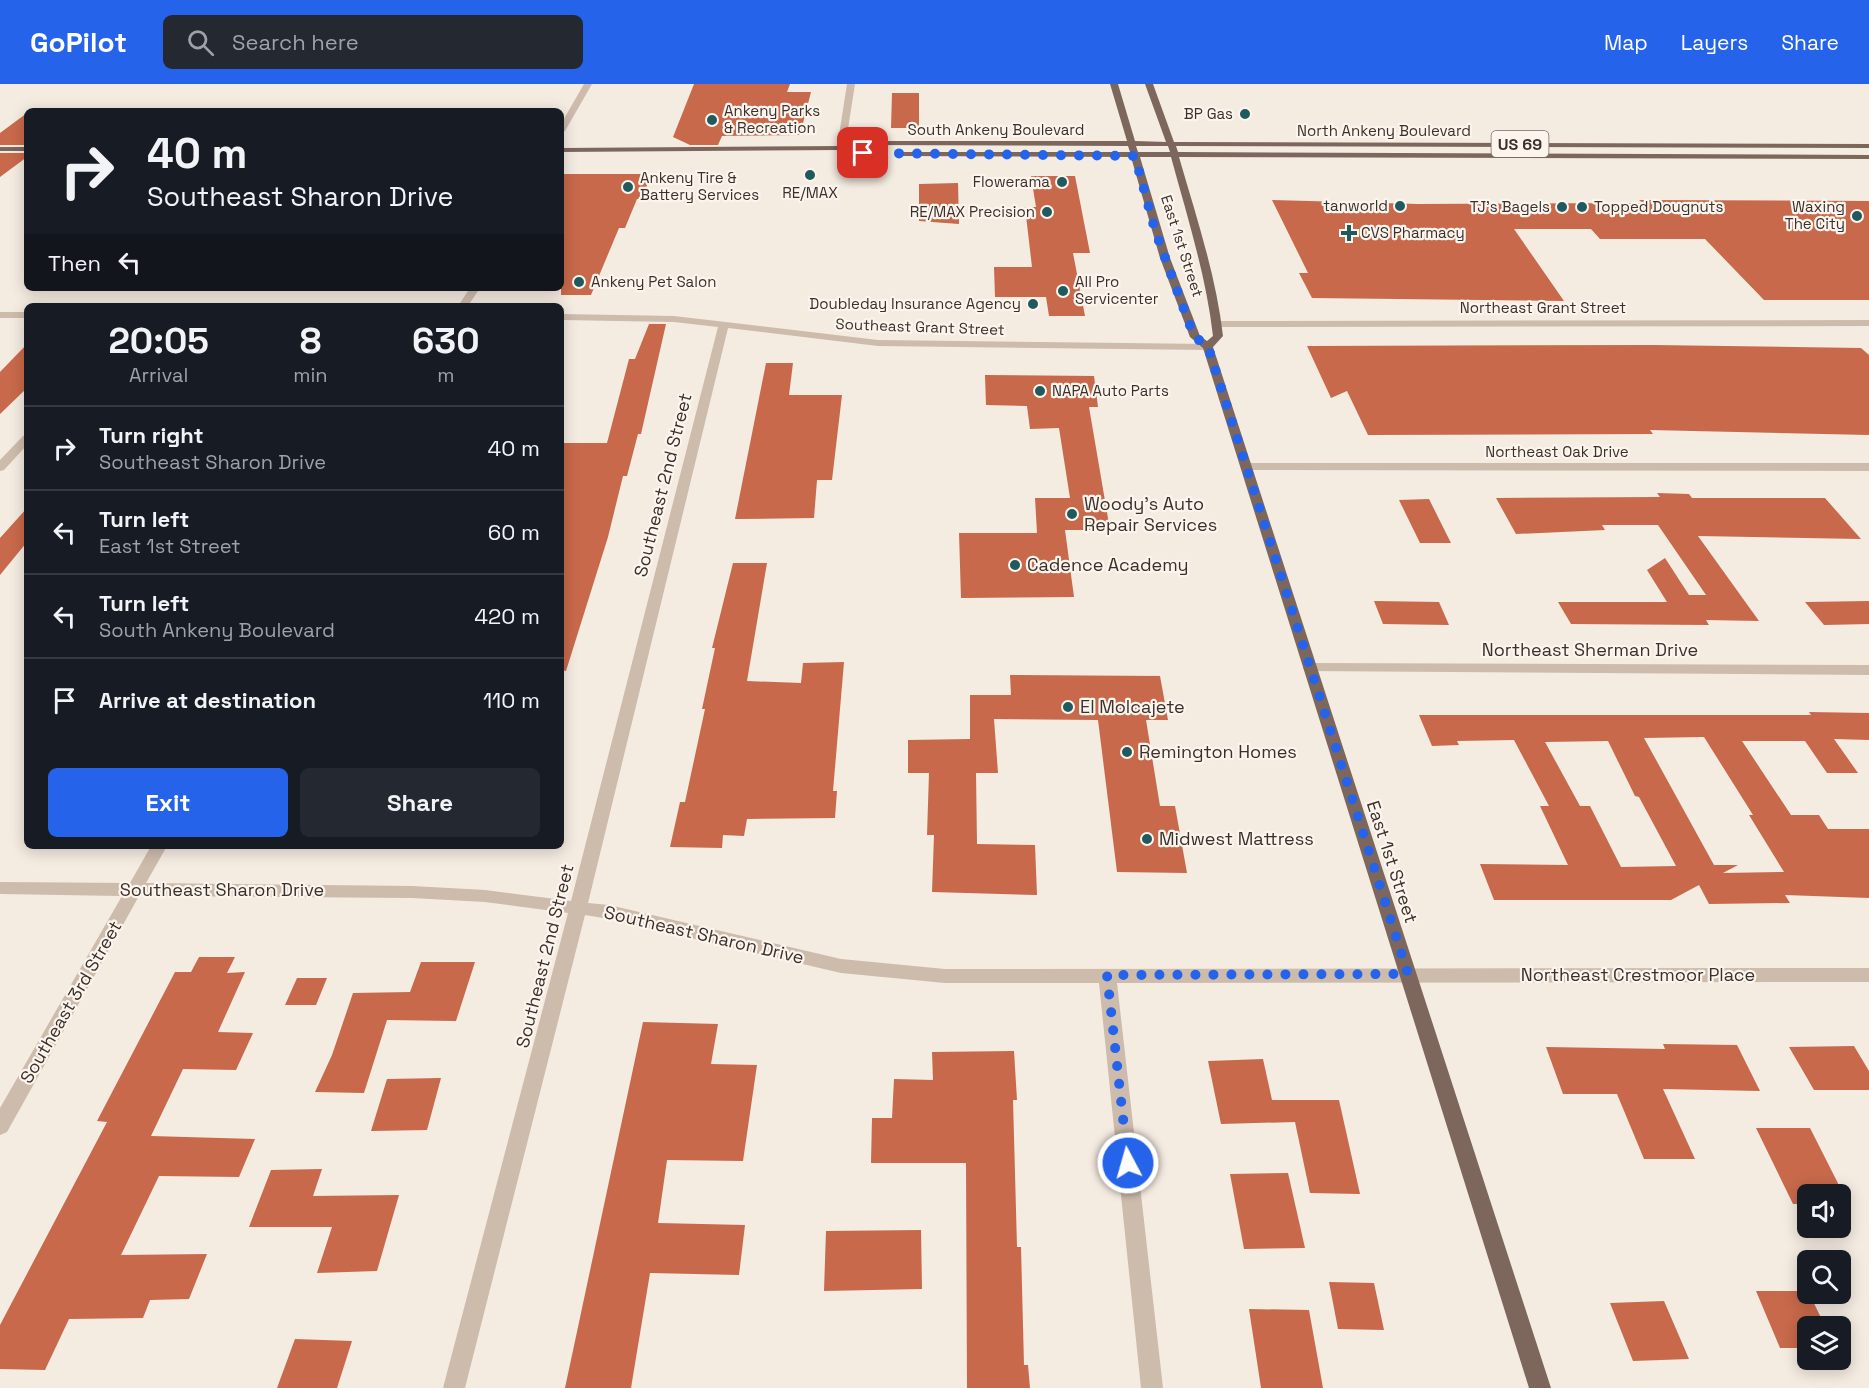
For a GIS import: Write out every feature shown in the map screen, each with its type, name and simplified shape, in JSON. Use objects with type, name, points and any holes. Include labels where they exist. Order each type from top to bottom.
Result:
[{"type":"main road","name":"East 1st Street","points":[[1114,84],[1155,230],[1195,337],[1208,347],[1540,1388]]},
{"type":"main road","name":"East 1st Street","points":[[1149,84],[1173,150],[1203,256],[1217,324]]},
{"type":"main road","name":"South Ankeny Boulevard","points":[[564,150],[841,148],[867,143],[1134,150],[1157,155]]},
{"type":"main road","name":"South Ankeny Boulevard","points":[[890,153],[1134,150],[1151,144]]},
{"type":"main road","name":"North Ankeny Boulevard","points":[[1151,144],[1173,150],[1869,157]]},
{"type":"main road","name":"North Ankeny Boulevard","points":[[1157,155],[1173,150],[1869,146]]},
{"type":"main road","name":"South Ankeny Boulevard","points":[[841,148],[863,153]]},
{"type":"main road","points":[[0,149],[24,149]]},
{"type":"main road","points":[[1208,347],[1218,336],[1217,324]]},
{"type":"street","points":[[564,126],[588,84]]},
{"type":"street","points":[[841,148],[851,84]]},
{"type":"street","points":[[0,315],[24,315]]},
{"type":"street","name":"Southeast Grant Street","points":[[564,318],[674,319],[878,343],[1208,347]]},
{"type":"street","name":"Northeast Grant Street","points":[[1217,324],[1869,323]]},
{"type":"street","name":"Southeast 2nd Street","points":[[454,1388],[578,908],[723,324]]},
{"type":"street","points":[[0,467],[24,441]]},
{"type":"street","name":"Northeast Oak Drive","points":[[1246,467],[1869,467]]},
{"type":"street","name":"Northeast Sherman Drive","points":[[1310,668],[1869,670]]},
{"type":"street","name":"Southeast 3rd Street","points":[[0,1126],[157,849]]},
{"type":"street","name":"Southeast Sharon Drive","points":[[0,888],[412,891],[539,901],[609,912],[841,966],[945,976],[1408,974]]},
{"type":"street","name":"Northeast Crestmoor Place","points":[[1408,974],[1869,975]]},
{"type":"street","points":[[1107,975],[1152,1388]]},
{"type":"building","points":[[694,84],[790,84],[787,92],[811,92],[800,135],[722,136],[718,145],[690,145],[673,137]]},
{"type":"building","points":[[892,93],[919,93],[919,128],[891,128]]},
{"type":"building","points":[[24,115],[24,145],[0,145],[0,133]]},
{"type":"building","points":[[0,153],[24,153],[24,159],[0,177]]},
{"type":"building","points":[[564,174],[652,174],[641,199],[637,199],[625,228],[619,228],[591,295],[561,295],[561,291],[564,291]]},
{"type":"building","points":[[1031,176],[1075,176],[1090,253],[1073,253],[1085,316],[1049,316],[1046,297],[995,297],[994,267],[1032,267],[1025,207],[1036,207]]},
{"type":"building","points":[[958,183],[959,224],[919,221],[919,184]]},
{"type":"building","points":[[1272,200],[1418,204],[1643,203],[1639,200],[1869,201],[1869,300],[1764,300],[1705,239],[1600,239],[1591,229],[1514,229],[1564,301],[1312,298],[1299,273],[1308,273]]},
{"type":"building","points":[[649,324],[666,324],[641,434],[638,434],[627,476],[623,476],[608,537],[566,671],[564,671],[564,443],[607,443],[629,359],[635,359]]},
{"type":"building","points":[[1653,345],[1861,348],[1869,355],[1869,435],[1650,430],[1653,434],[1368,435],[1347,391],[1331,398],[1307,346]]},
{"type":"building","points":[[24,347],[24,391],[0,414],[0,372]]},
{"type":"building","points":[[766,363],[793,363],[789,395],[842,395],[832,480],[817,480],[814,518],[735,519]]},
{"type":"building","points":[[985,375],[1094,376],[1098,407],[1089,407],[1110,530],[1065,530],[1074,597],[961,598],[959,533],[1037,533],[1035,498],[1070,498],[1059,428],[1030,429],[1027,406],[986,405]]},
{"type":"building","points":[[1657,493],[1689,494],[1692,498],[1825,498],[1861,539],[1698,536],[1759,621],[1706,620],[1709,625],[1571,624],[1558,602],[1667,602],[1647,570],[1665,558],[1689,595],[1706,595],[1658,525],[1602,525],[1605,530],[1516,534],[1496,498],[1660,497]]},
{"type":"building","points":[[1429,499],[1451,543],[1420,543],[1399,500]]},
{"type":"building","points":[[24,511],[24,546],[0,575],[0,538]]},
{"type":"building","points":[[733,563],[767,563],[747,681],[801,683],[803,663],[844,662],[833,791],[837,791],[835,818],[747,819],[744,836],[723,835],[722,848],[670,847],[680,802],[685,802],[705,709],[702,709],[715,648],[712,648]]},
{"type":"building","points":[[1374,601],[1439,602],[1449,625],[1383,624]]},
{"type":"building","points":[[1869,601],[1869,624],[1824,625],[1805,602]]},
{"type":"building","points":[[1010,675],[1160,676],[1168,720],[1146,720],[1160,806],[1175,806],[1187,873],[1117,872],[1098,720],[994,719],[998,773],[976,773],[977,844],[1035,845],[1037,895],[932,892],[934,835],[927,835],[929,773],[908,773],[908,740],[970,739],[970,695],[1011,695]]},
{"type":"building","points":[[1809,712],[1869,713],[1869,740],[1834,739],[1858,773],[1827,773],[1805,741],[1742,741],[1791,815],[1819,815],[1828,829],[1869,829],[1869,898],[1785,895],[1790,903],[1709,904],[1699,885],[1671,900],[1494,900],[1480,864],[1568,865],[1540,806],[1549,806],[1514,740],[1457,741],[1459,745],[1432,746],[1419,715],[1811,715]],"holes":[[[1704,737],[1753,815],[1749,815],[1784,872],[1723,873],[1738,865],[1714,865],[1644,738]],[[1608,741],[1635,796],[1639,797],[1676,866],[1621,867],[1590,806],[1580,806],[1545,742]]]},
{"type":"building","points":[[199,957],[235,957],[227,973],[245,972],[218,1032],[253,1033],[236,1070],[183,1069],[151,1136],[255,1139],[239,1177],[159,1176],[121,1255],[207,1254],[189,1299],[150,1300],[143,1318],[69,1319],[45,1370],[0,1369],[0,1325],[107,1122],[97,1121],[175,972],[191,972]]},
{"type":"building","points":[[421,962],[475,962],[456,1021],[387,1020],[364,1093],[315,1092],[332,1055],[353,993],[410,992]]},
{"type":"building","points":[[297,978],[327,978],[316,1005],[285,1005]]},
{"type":"building","points":[[643,1022],[718,1024],[711,1064],[757,1065],[743,1161],[667,1160],[658,1223],[745,1225],[739,1275],[650,1273],[631,1388],[565,1388]]},
{"type":"building","points":[[1663,1044],[1737,1045],[1760,1091],[1663,1089],[1695,1159],[1644,1159],[1617,1094],[1563,1094],[1546,1047],[1665,1049]]},
{"type":"building","points":[[1854,1046],[1869,1071],[1869,1090],[1814,1090],[1789,1047]]},
{"type":"building","points":[[1014,1051],[1017,1100],[1013,1100],[1017,1247],[1021,1247],[1024,1365],[1028,1365],[1030,1388],[967,1388],[966,1163],[871,1163],[872,1118],[892,1118],[894,1079],[933,1080],[932,1052]]},
{"type":"building","points":[[1263,1059],[1272,1100],[1339,1100],[1360,1194],[1310,1193],[1295,1122],[1221,1124],[1208,1061]]},
{"type":"building","points":[[441,1078],[427,1130],[371,1131],[387,1079]]},
{"type":"building","points":[[1756,1128],[1810,1128],[1838,1184],[1797,1184],[1797,1204],[1793,1204]]},
{"type":"building","points":[[322,1169],[313,1196],[399,1195],[377,1271],[317,1273],[332,1227],[249,1227],[271,1170]]},
{"type":"building","points":[[1288,1173],[1305,1248],[1244,1249],[1230,1174]]},
{"type":"building","points":[[921,1230],[922,1289],[824,1291],[826,1231]]},
{"type":"building","points":[[1329,1282],[1374,1283],[1384,1330],[1338,1329]]},
{"type":"building","points":[[1756,1291],[1797,1291],[1797,1304],[1814,1304],[1820,1316],[1797,1316],[1797,1348],[1780,1348]]},
{"type":"building","points":[[1664,1301],[1689,1359],[1633,1361],[1610,1303]]},
{"type":"building","points":[[1249,1309],[1309,1310],[1323,1388],[1261,1388]]},
{"type":"building","points":[[295,1339],[352,1341],[337,1388],[277,1388]]},
{"type":"place","name":"BP Gas","points":[[1245,114]]},
{"type":"place","name":"Ankeny Parks & Recreation","points":[[712,120]]},
{"type":"place","name":"RE/MAX","points":[[810,175]]},
{"type":"place","name":"Flowerama","points":[[1062,182]]},
{"type":"place","name":"Ankeny Tire & Battery Services","points":[[628,187]]},
{"type":"place","name":"tanworld","points":[[1400,206]]},
{"type":"place","name":"TJ's Bagels","points":[[1562,207]]},
{"type":"place","name":"Topped Dougnuts","points":[[1582,207]]},
{"type":"place","name":"RE/MAX Precision","points":[[1047,212]]},
{"type":"place","name":"Waxing The City","points":[[1857,216]]},
{"type":"place","name":"CVS Pharmacy","points":[[1349,233]]},
{"type":"place","name":"Ankeny Pet Salon","points":[[579,282]]},
{"type":"place","name":"All Pro Servicenter","points":[[1063,291]]},
{"type":"place","name":"Doubleday Insurance Agency","points":[[1033,304]]},
{"type":"place","name":"NAPA Auto Parts","points":[[1040,391]]},
{"type":"place","name":"Woody's Auto Repair Services","points":[[1072,514]]},
{"type":"place","name":"Cadence Academy","points":[[1015,565]]},
{"type":"place","name":"El Molcajete","points":[[1068,707]]},
{"type":"place","name":"Remington Homes","points":[[1127,752]]},
{"type":"place","name":"Midwest Mattress","points":[[1147,839]]},
{"type":"route","points":[[863,153],[1135,156],[1155,230],[1189,323],[1195,337],[1208,347],[1408,974],[1107,975],[1128,1163]]}]
